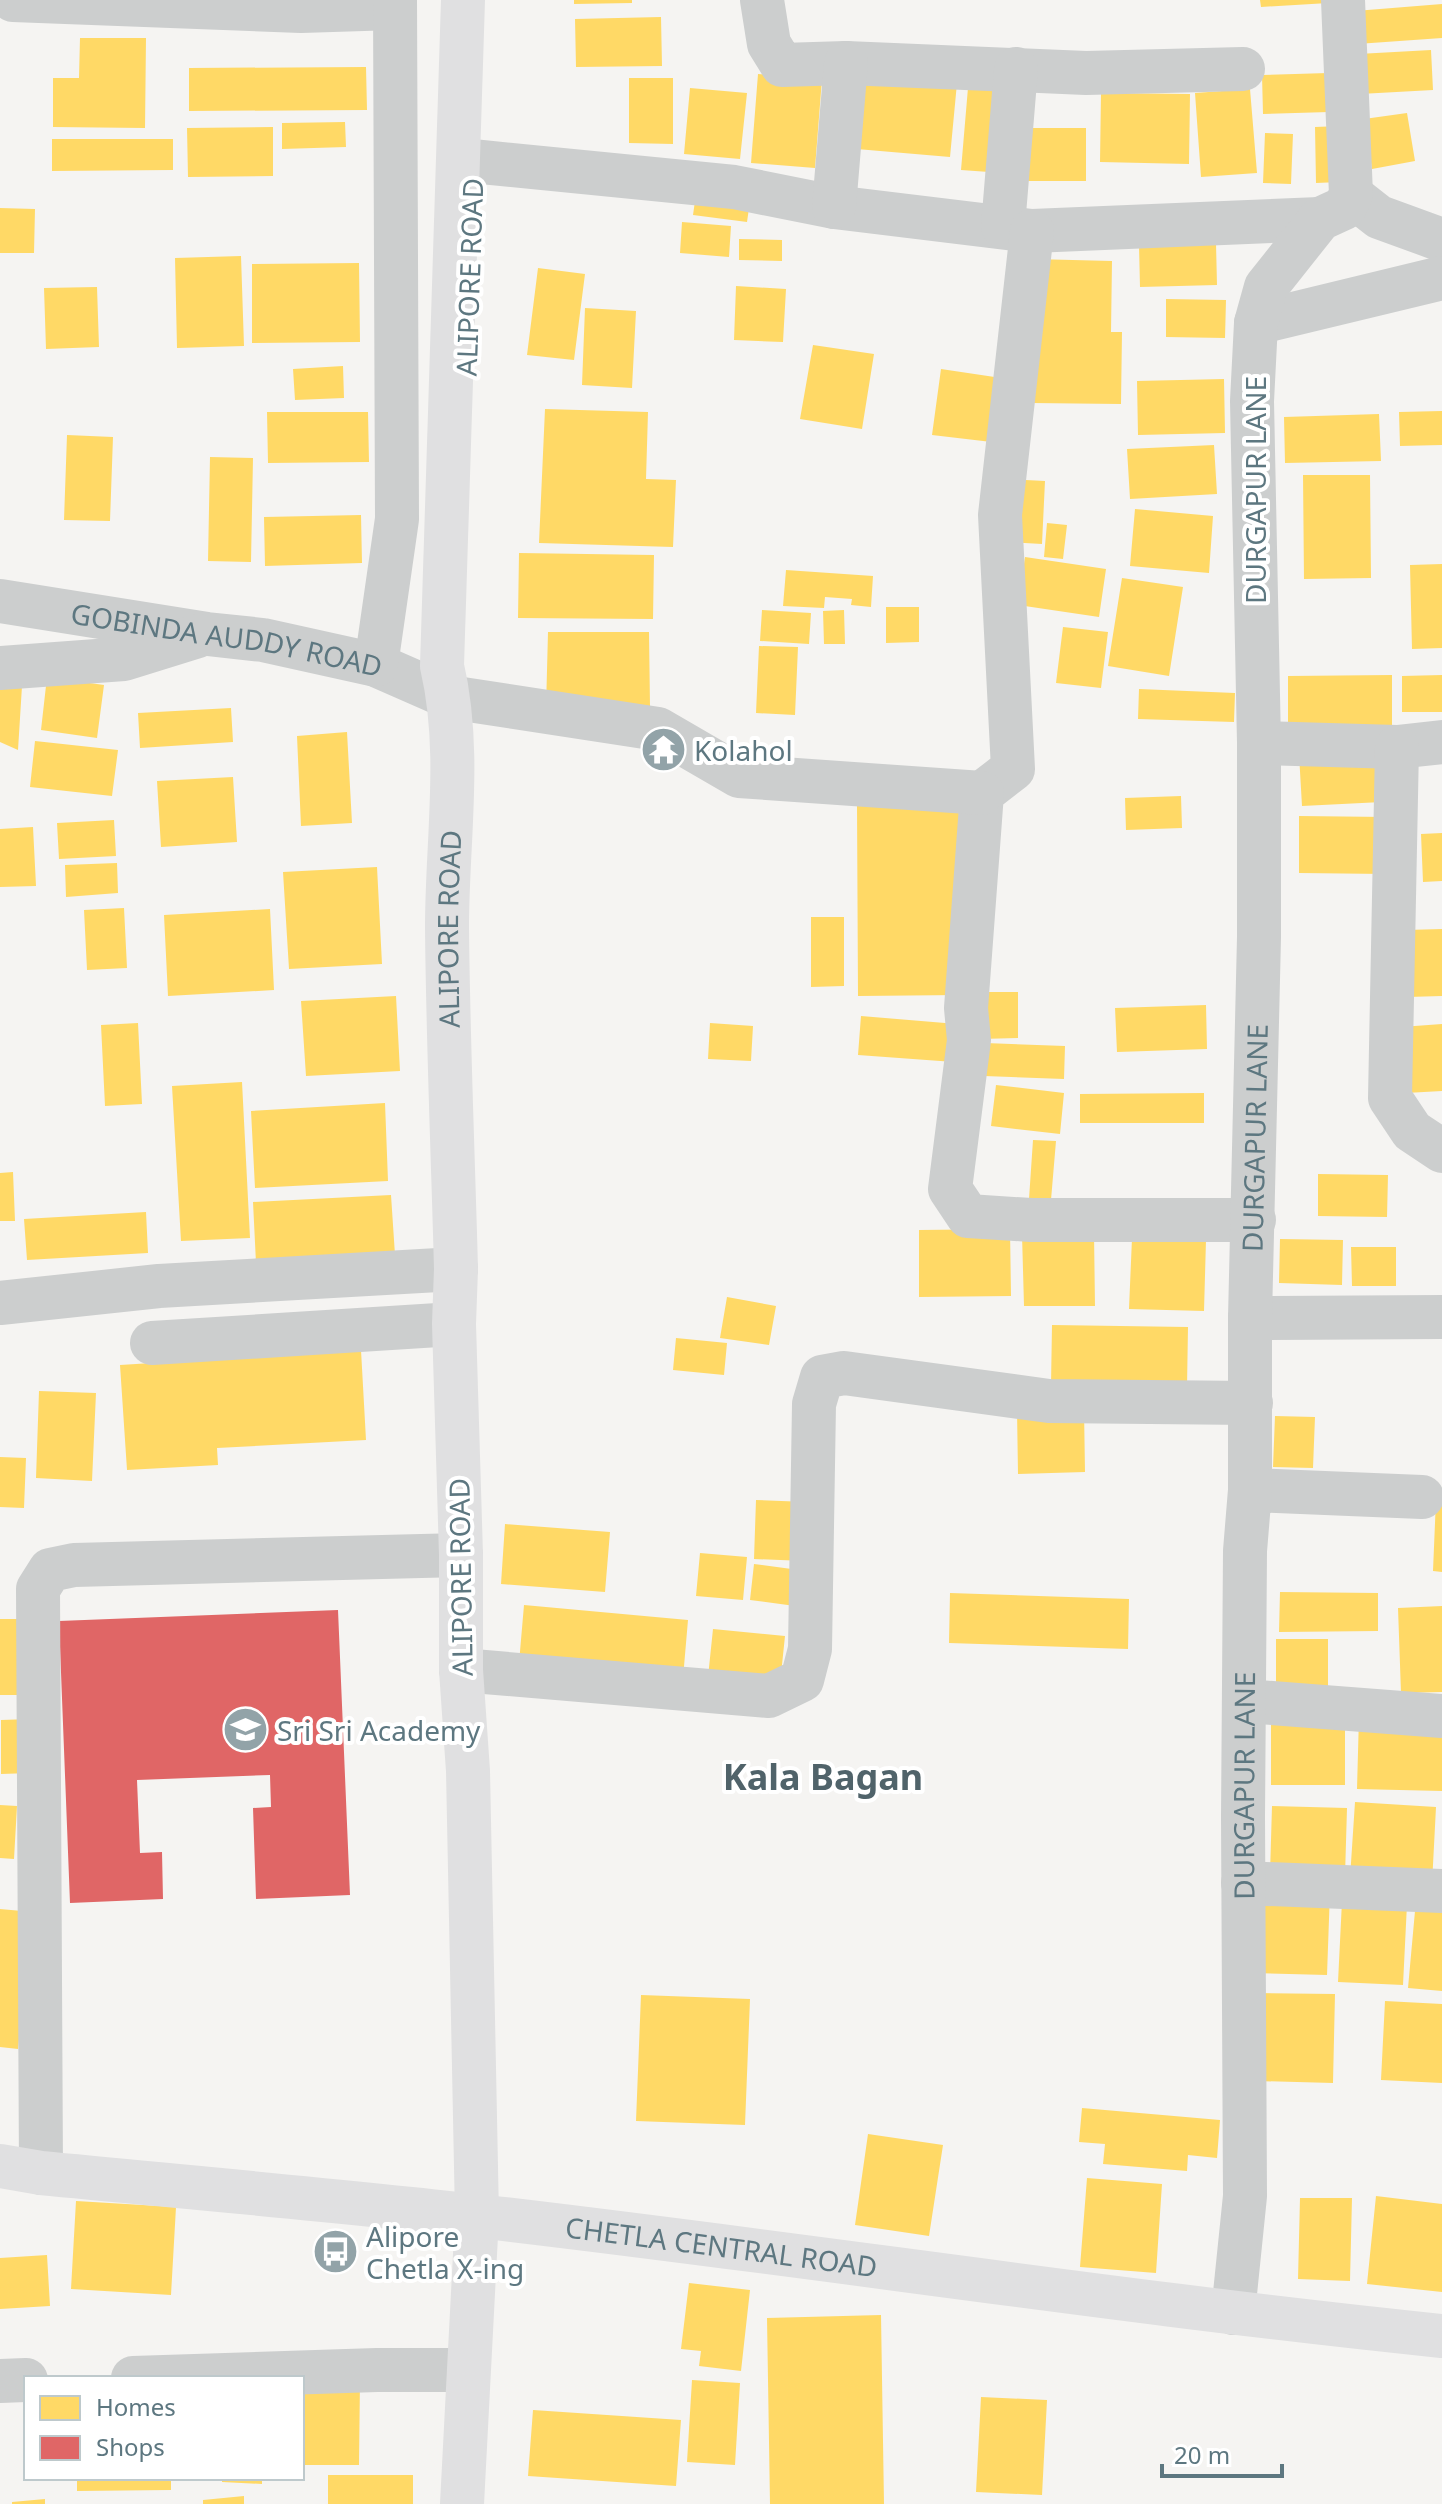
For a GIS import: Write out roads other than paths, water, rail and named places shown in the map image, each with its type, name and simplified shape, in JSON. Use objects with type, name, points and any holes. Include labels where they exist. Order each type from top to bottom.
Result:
[{"type":"main road","name":"ALIPORE ROAD","points":[[462,2504],[477,2216],[468,1771],[461,1670],[454,1324],[456,1269],[447,926],[452,787],[450,677],[463,0]]},
{"type":"main road","name":"ALIPORE ROAD","points":[[450,677],[481,0]]},
{"type":"main road","name":"CHETLA CENTRAL ROAD","points":[[20,2169],[477,2216],[1233,2313],[1442,2336]]},
{"type":"street","points":[[13,0],[301,11],[395,4],[397,519],[376,665]]},
{"type":"street","points":[[762,0],[769,44],[782,65],[846,63],[1086,73],[1243,69]]},
{"type":"street","points":[[1336,207],[1343,0]]},
{"type":"street","points":[[834,207],[846,63]]},
{"type":"street","points":[[1016,69],[1018,228],[1000,515],[1013,769],[982,793],[966,1008],[969,1040],[950,1189],[968,1216],[1031,1220],[1254,1220]]},
{"type":"street","points":[[472,161],[734,187],[834,207],[1018,228],[1336,207],[1379,217],[1442,240]]},
{"type":"street","name":"DURGAPUR LANE","points":[[1233,2313],[1245,2196],[1245,1551],[1250,1490],[1250,1318],[1259,937],[1259,743],[1252,401],[1256,323],[1266,287],[1336,207]]},
{"type":"street","points":[[1256,323],[1442,278]]},
{"type":"street","name":"GOBINDA AUDDY ROAD","points":[[0,601],[263,640],[376,665],[450,677],[658,729],[739,776],[982,793]]},
{"type":"street","points":[[0,668],[124,659],[207,634]]},
{"type":"street","points":[[1259,743],[1397,747],[1442,742]]},
{"type":"street","points":[[1397,747],[1390,1098],[1412,1131],[1442,1151]]},
{"type":"street","points":[[0,1303],[159,1286],[456,1269]]},
{"type":"street","points":[[1250,1318],[1442,1317]]},
{"type":"street","points":[[152,1343],[454,1324]]},
{"type":"street","points":[[461,1670],[769,1696],[802,1680],[810,1649],[814,1404],[822,1377],[844,1373],[1049,1401],[1251,1403]]},
{"type":"street","points":[[1250,1490],[1422,1497]]},
{"type":"street","points":[[20,2169],[38,1589],[50,1570],[74,1565],[461,1555]]},
{"type":"street","points":[[1245,1701],[1442,1716]]},
{"type":"street","points":[[1243,1883],[1442,1891]]},
{"type":"street","points":[[194,2376],[468,2370]]},
{"type":"street","points":[[0,2381],[24,2380]]},
{"type":"place","name":"Kolahol","points":[[663,750]]},
{"type":"place","name":"Sri Sri Academy","points":[[246,1730]]},
{"type":"place","name":"Alipore Chetla X-ing","points":[[335,2252]]},
{"type":"district","name":"Kala Bagan","points":[[823,1776]]}]
